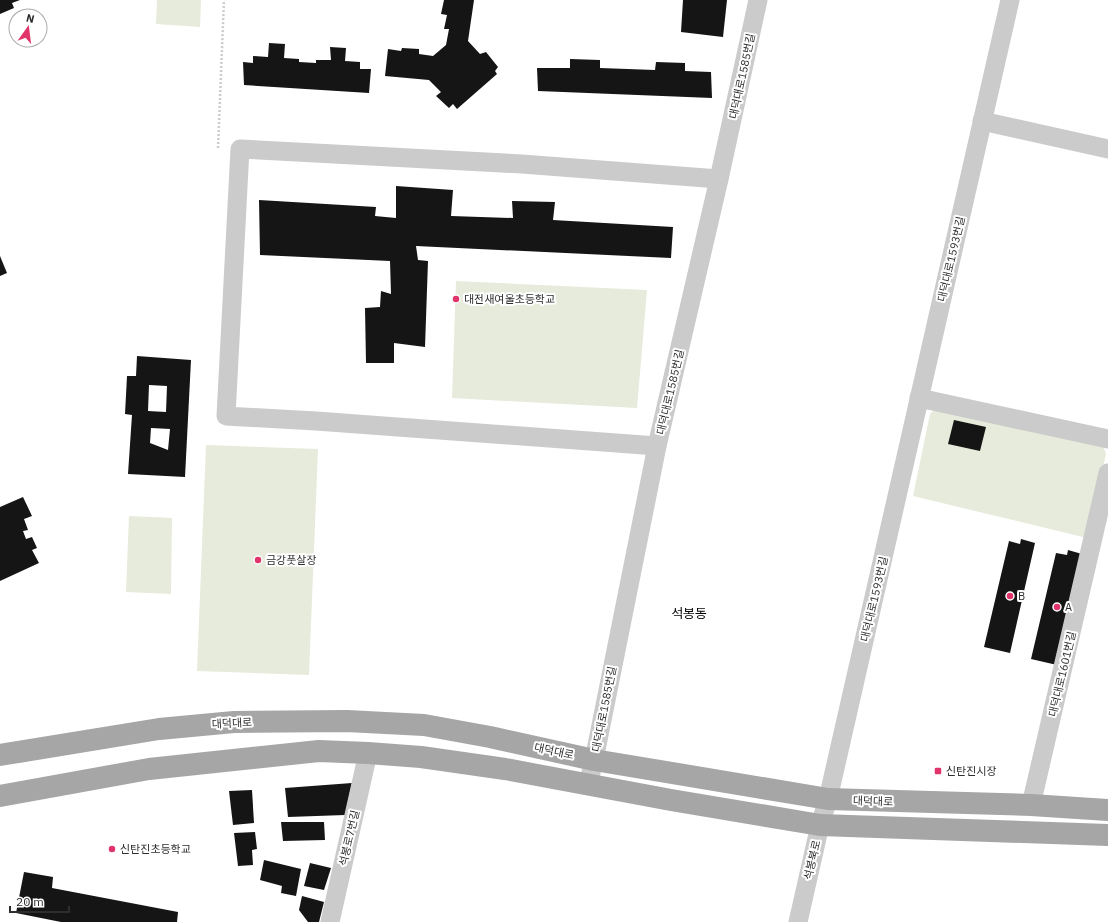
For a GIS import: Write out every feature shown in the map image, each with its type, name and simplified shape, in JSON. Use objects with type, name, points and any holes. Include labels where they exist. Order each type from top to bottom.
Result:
[{"type":"main road","name":"대덕대로","points":[[0,755],[159,729],[234,722],[347,721],[424,724],[594,760],[828,799],[1032,805],[1108,810]]},
{"type":"main road","points":[[0,796],[149,769],[319,752],[368,753],[421,757],[505,769],[588,785],[820,825],[1108,835]]},
{"type":"street","name":"대덕대로1585번길","points":[[588,785],[657,446],[719,179],[758,0]]},
{"type":"street","name":"대덕대로1593번길","points":[[828,799],[1010,0]]},
{"type":"street","points":[[982,121],[1108,149]]},
{"type":"street","points":[[657,446],[324,421],[226,416],[240,150],[522,164],[719,179]]},
{"type":"street","points":[[920,398],[1108,439]]},
{"type":"street","name":"대덕대로1601번길","points":[[1032,805],[1108,473]]},
{"type":"street","name":"석봉로7번길","points":[[330,922],[368,753]]},
{"type":"street","name":"석봉북로","points":[[798,922],[820,825],[828,799]]},
{"type":"path","points":[[218,148],[224,0]]},
{"type":"green space","points":[[157,0],[201,0],[200,27],[156,24]]},
{"type":"green space","points":[[456,281],[647,290],[637,408],[452,398]]},
{"type":"green space","points":[[940,404],[1101,439],[1106,454],[1087,538],[913,496],[930,414]]},
{"type":"green space","name":"금강풋살장","points":[[206,445],[318,449],[309,675],[197,671]]},
{"type":"green space","points":[[129,516],[172,518],[171,594],[126,592]]},
{"type":"building","points":[[0,0],[20,0],[12,3],[14,8],[8,8],[8,11],[0,14]]},
{"type":"building","points":[[444,0],[474,0],[468,41],[480,54],[486,52],[498,67],[495,71],[497,74],[457,109],[453,104],[449,108],[436,96],[441,92],[429,80],[385,76],[388,49],[401,51],[402,48],[419,49],[419,54],[433,56],[446,45],[449,29],[444,29],[447,15],[441,14]]},
{"type":"building","points":[[683,0],[727,0],[723,37],[681,32]]},
{"type":"building","points":[[269,43],[285,44],[284,58],[299,59],[299,62],[316,63],[316,60],[331,60],[330,47],[346,48],[345,61],[360,62],[360,69],[371,69],[369,93],[244,85],[243,62],[253,63],[253,56],[268,57]]},
{"type":"building","points":[[570,59],[600,60],[600,68],[655,70],[656,62],[685,63],[685,71],[711,72],[712,98],[538,91],[537,68],[570,68]]},
{"type":"building","points":[[396,186],[453,190],[451,216],[513,218],[512,201],[555,202],[553,220],[673,227],[671,258],[416,246],[418,260],[428,261],[425,347],[394,343],[394,363],[366,363],[365,308],[380,307],[381,291],[391,294],[390,261],[260,255],[259,200],[376,207],[375,216],[396,218]]},
{"type":"building","points":[[0,256],[7,273],[0,276]]},
{"type":"building","points":[[137,356],[191,360],[185,477],[128,474],[132,415],[125,414],[127,376],[136,376]],"holes":[[[149,385],[167,386],[166,412],[148,411]],[[151,428],[170,429],[168,450],[150,443]]]},
{"type":"building","points":[[954,420],[986,427],[980,451],[948,444]]},
{"type":"building","points":[[23,497],[32,516],[24,519],[28,530],[23,531],[26,539],[32,537],[37,548],[32,550],[39,563],[0,581],[0,507]]},
{"type":"building","name":"B","points":[[1021,539],[1035,543],[1010,653],[984,647],[1009,541],[1020,544]]},
{"type":"building","name":"A","points":[[1068,550],[1082,554],[1057,665],[1031,659],[1056,553],[1067,555]]},
{"type":"building","points":[[352,783],[345,815],[288,817],[285,788]]},
{"type":"building","points":[[252,790],[254,823],[233,825],[229,791]]},
{"type":"building","points":[[281,822],[324,822],[325,840],[283,841]]},
{"type":"building","points":[[255,832],[257,849],[252,850],[253,865],[238,866],[234,833]]},
{"type":"building","points":[[264,860],[301,869],[296,896],[281,893],[282,886],[260,880]]},
{"type":"building","points":[[310,863],[331,868],[324,890],[304,886]]},
{"type":"building","points":[[24,872],[53,877],[52,888],[178,912],[177,922],[61,922],[16,913]]},
{"type":"building","points":[[302,896],[324,902],[319,922],[308,922],[299,910]]},
{"type":"place","name":"대전새여울초등학교","points":[[456,299]]},
{"type":"place","name":"금강풋살장","points":[[258,560]]},
{"type":"place","name":"B","points":[[1010,596]]},
{"type":"place","name":"A","points":[[1057,607]]},
{"type":"place","name":"신탄진시장","points":[[938,771]]},
{"type":"place","name":"신탄진초등학교","points":[[112,849]]},
{"type":"district","name":"석봉동","points":[[689,613]]}]
